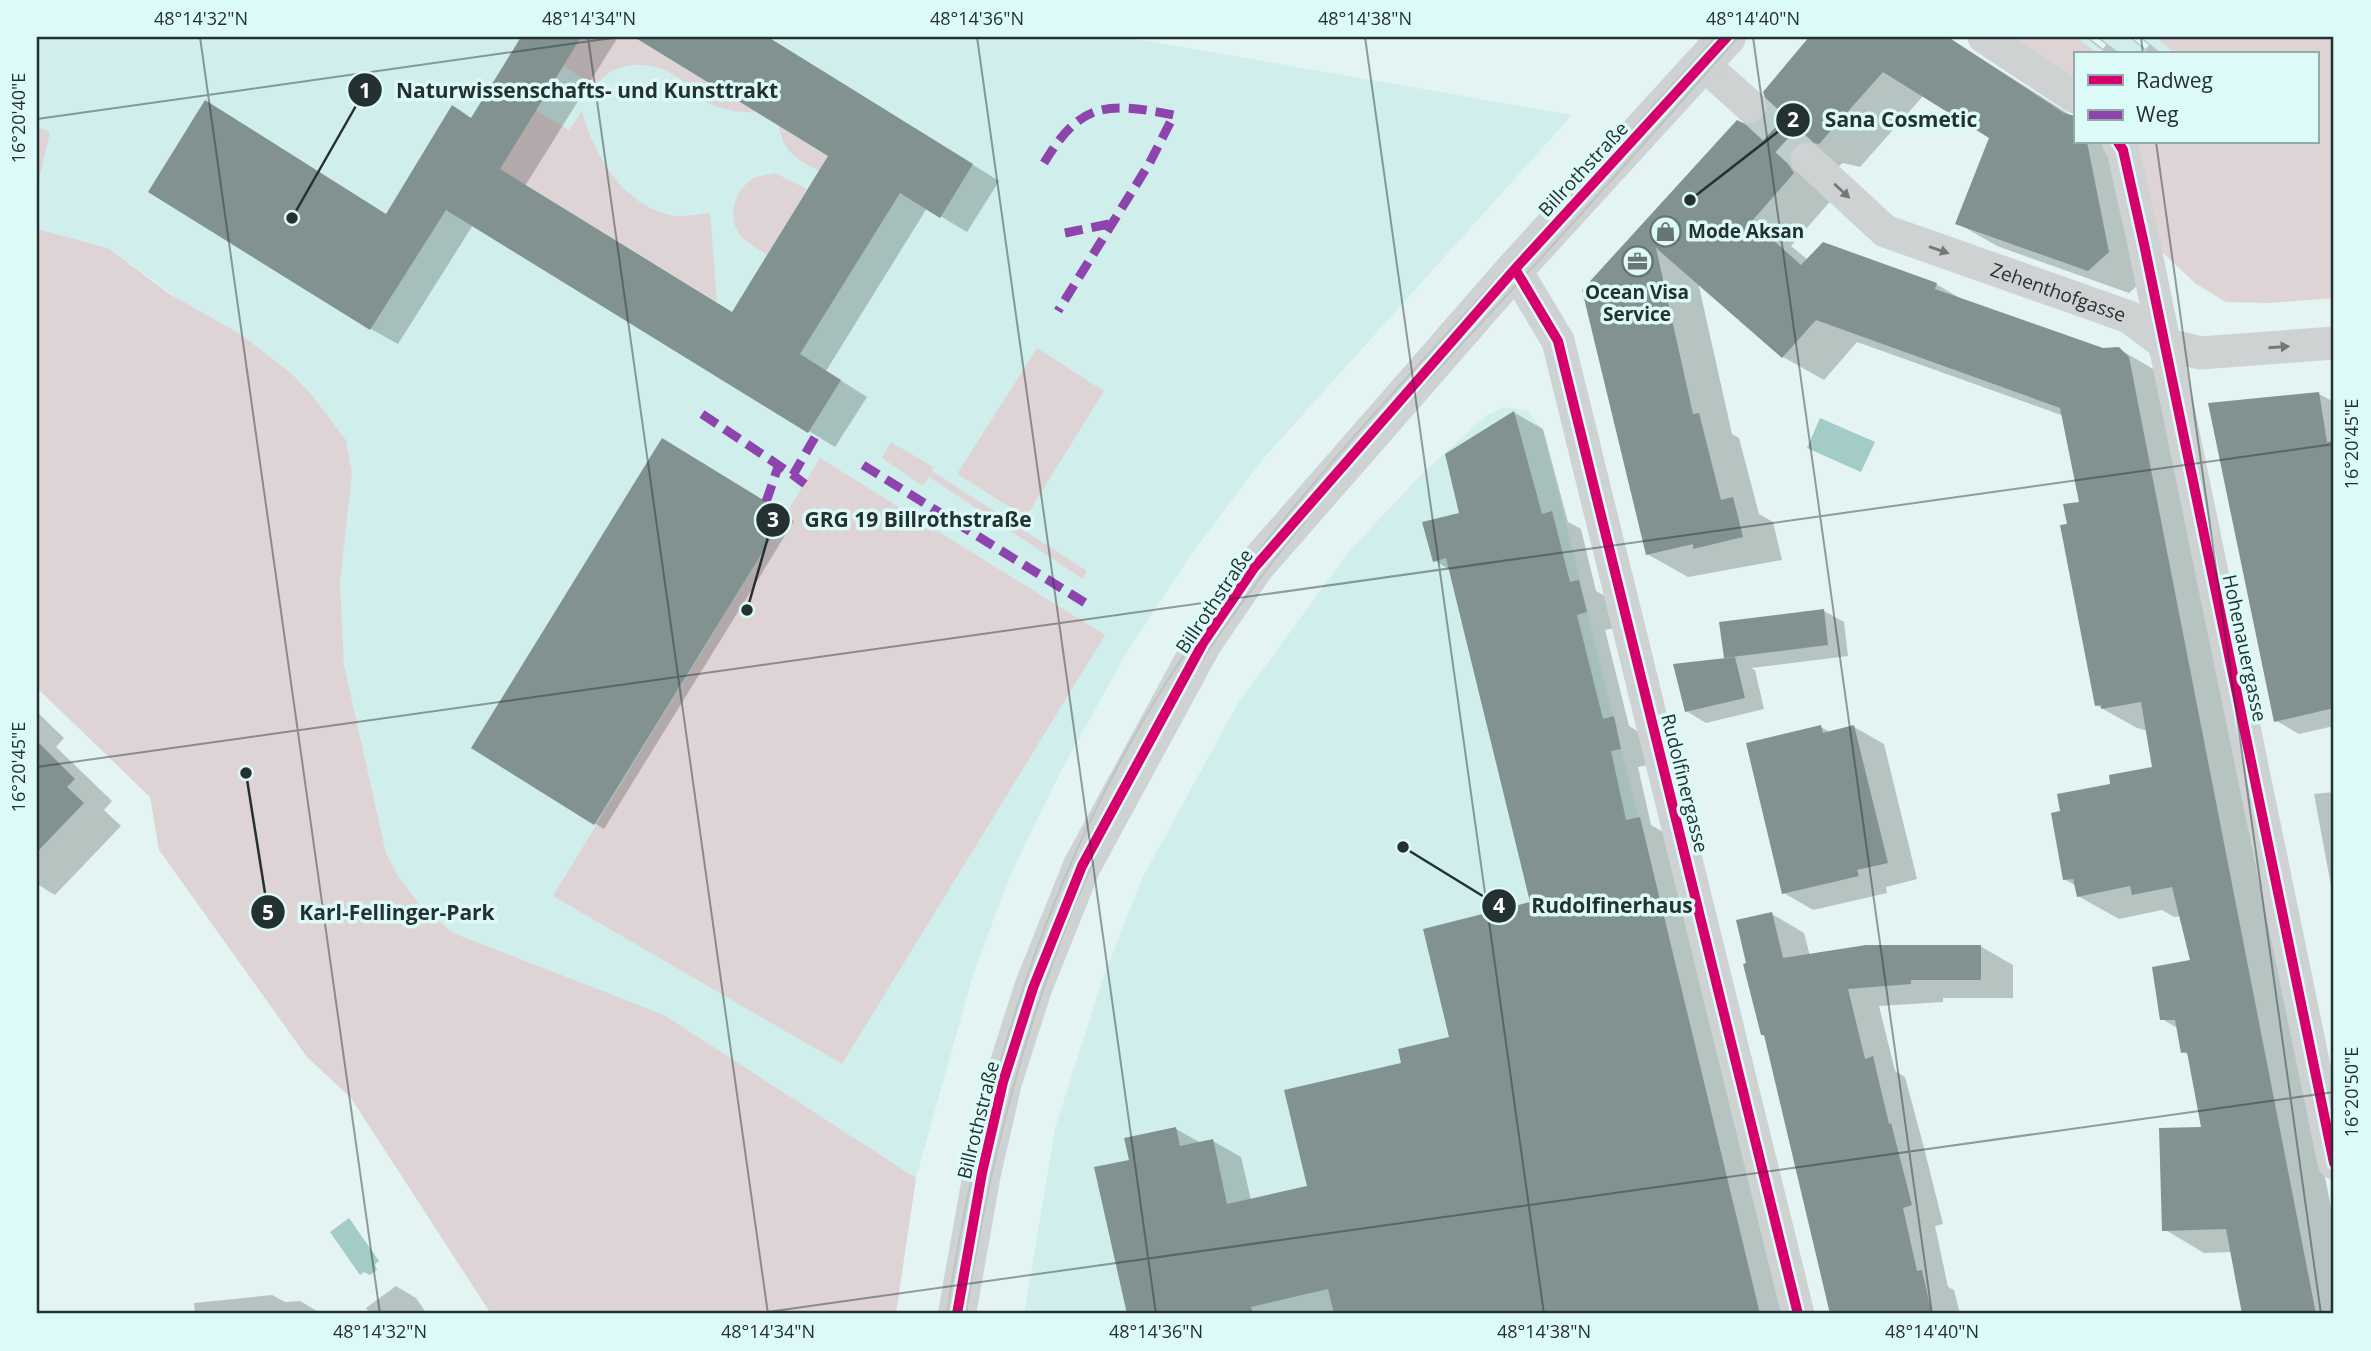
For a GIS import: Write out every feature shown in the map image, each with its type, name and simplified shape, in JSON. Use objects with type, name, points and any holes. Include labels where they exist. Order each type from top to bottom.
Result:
[{"type":"main road","name":"Billrothstraße","points":[[957,1314],[982,1173],[1003,1082],[1032,988],[1082,866],[1203,643],[1254,568],[1515,269],[1715,50]]},
{"type":"street","points":[[1984,37],[2074,96]]},
{"type":"street","points":[[1715,50],[1750,106]]},
{"type":"street","name":"Hohenauergasse","points":[[2119,144],[2123,149],[2165,344],[2334,1163]]},
{"type":"street","name":"Zehenthofgasse","points":[[1807,159],[1885,231],[2129,317],[2165,344],[2200,353],[2334,343]]},
{"type":"street","name":"Rudolfinergasse","points":[[1515,269],[1558,341],[1798,1314]]},
{"type":"shaded area","points":[[37,37],[1125,37],[1572,115],[1262,460],[1189,558],[1128,650],[1062,769],[1010,875],[972,978],[916,1178],[664,1015],[453,933],[421,906],[399,878],[386,853],[344,665],[340,582],[348,510],[346,440],[312,395],[108,248],[37,229]]},
{"type":"shaded area","points":[[581,37],[634,37],[756,112],[732,110],[708,103],[679,78],[646,65],[624,66],[613,70],[596,86],[563,66]]},
{"type":"shaded area","points":[[2014,37],[2076,37],[2095,52],[2074,52],[2074,80]]},
{"type":"shaded area","points":[[2076,37],[2156,37],[2174,52],[2095,52]]},
{"type":"shaded area","points":[[2156,37],[2334,37],[2334,298],[2270,303],[2226,302],[2196,284],[2159,249],[2138,144],[2318,144],[2318,52],[2174,52]]},
{"type":"shaded area","points":[[535,110],[569,130],[582,111],[587,128],[604,162],[615,178],[642,203],[659,212],[677,216],[710,213],[717,302],[500,169]]},
{"type":"shaded area","points":[[779,126],[828,156],[819,171],[792,154],[784,142]]},
{"type":"shaded area","points":[[37,127],[50,132],[37,188]]},
{"type":"shaded area","points":[[775,173],[807,189],[767,255],[738,232],[733,215],[737,198],[747,183],[756,177]]},
{"type":"shaded area","points":[[37,229],[108,248],[168,293],[240,334],[291,373],[312,395],[346,440],[352,473],[340,582],[344,665],[386,853],[399,878],[421,906],[453,933],[664,1015],[916,1178],[896,1314],[491,1314],[351,1098],[307,1057],[159,850],[150,797],[37,688]]},
{"type":"shaded area","points":[[1037,348],[1104,391],[1026,517],[957,474]]},
{"type":"shaded area","points":[[1504,407],[1528,411],[1543,431],[1760,1314],[1024,1314],[1055,1129],[1103,978],[1143,877],[1238,703],[1351,549],[1425,471],[1486,416]]},
{"type":"shaded area","points":[[1820,418],[1875,442],[1861,472],[1807,448]]},
{"type":"shaded area","points":[[891,442],[933,467],[932,471],[1087,571],[1083,579],[929,477],[923,486],[882,458]]},
{"type":"shaded area","points":[[820,458],[1105,635],[842,1064],[553,896]]},
{"type":"shaded area","points":[[349,1218],[379,1261],[375,1264],[377,1270],[370,1275],[364,1272],[360,1275],[330,1232]]},
{"type":"building","points":[[521,37],[581,37],[500,169],[732,312],[828,156],[634,37],[768,37],[973,164],[940,218],[900,193],[800,354],[841,380],[808,433],[446,210],[370,330],[148,192],[205,100],[386,214],[452,105],[471,118]]},
{"type":"building","points":[[1809,37],[1948,37],[2064,113],[2074,116],[2074,144],[2087,144],[2109,252],[2088,271],[1955,224],[1989,138],[1883,72],[1819,144],[1802,141],[1792,147],[1788,164],[1794,173],[1752,221],[1801,265],[1823,242],[1937,283],[1935,289],[2103,348],[2119,347],[2129,357],[2316,1314],[2242,1314],[2226,1229],[2162,1231],[2159,1128],[2201,1127],[2187,1052],[2181,1053],[2175,1020],[2160,1020],[2152,967],[2190,960],[2172,887],[2132,895],[2130,886],[2077,897],[2073,879],[2063,880],[2051,813],[2060,811],[2057,794],[2110,784],[2109,775],[2152,767],[2141,702],[2101,709],[2101,705],[2095,706],[2060,525],[2067,524],[2063,504],[2079,502],[2060,408],[1816,320],[1782,358],[1656,248],[1693,414],[1699,413],[1721,500],[1733,497],[1743,537],[1693,549],[1693,544],[1646,555],[1582,290],[1737,120],[1747,125],[1764,119],[1769,109],[1763,92]]},
{"type":"building","points":[[2319,392],[2327,442],[2334,441],[2334,708],[2274,722],[2208,403]]},
{"type":"building","points":[[1514,411],[1542,514],[1552,511],[1570,582],[1579,580],[1587,612],[1577,615],[1603,719],[1614,716],[1621,749],[1611,751],[1626,820],[1640,817],[1760,1314],[1334,1314],[1328,1289],[1251,1307],[1253,1314],[1127,1314],[1094,1167],[1129,1160],[1124,1138],[1176,1127],[1180,1146],[1213,1139],[1227,1204],[1307,1186],[1284,1090],[1401,1063],[1398,1049],[1449,1037],[1423,929],[1530,902],[1446,558],[1433,562],[1422,522],[1459,513],[1445,454]]},
{"type":"building","points":[[662,438],[786,514],[594,825],[471,748]]},
{"type":"building","points":[[1824,609],[1828,645],[1724,658],[1719,622]]},
{"type":"building","points":[[1735,657],[1745,698],[1685,712],[1673,664]]},
{"type":"building","points":[[1821,725],[1823,733],[1854,725],[1888,863],[1857,870],[1859,876],[1782,894],[1746,743]]},
{"type":"building","points":[[37,741],[75,779],[67,787],[84,803],[37,852]]},
{"type":"building","points":[[1772,912],[1783,958],[1866,945],[1981,945],[1981,980],[1911,980],[1911,984],[1848,989],[1865,1059],[1873,1056],[1889,1124],[1891,1123],[1912,1205],[1903,1208],[1917,1271],[1922,1270],[1932,1314],[1830,1314],[1764,1035],[1761,1035],[1743,964],[1746,963],[1736,920]]},
{"type":"tunnel","points":[[1750,106],[1807,159]]},
{"type":"tram line","points":[[947,1314],[978,1149],[999,1067],[1024,987],[1052,908],[1085,831],[1123,756],[1166,683],[1231,588],[1339,454],[1716,37]]},
{"type":"tram line","points":[[966,1314],[996,1154],[1016,1075],[1040,998],[1099,847],[1135,774],[1175,703],[1251,590],[1336,484],[1738,37]]},
{"type":"railway","points":[[2092,37],[2111,52]]},
{"type":"railway","points":[[2135,37],[2154,52]]},
{"type":"marked path","points":[[1044,163],[1070,128],[1084,117],[1098,111],[1131,108],[1174,115],[1149,164],[1058,311]]},
{"type":"marked path","points":[[1065,233],[1109,224]]},
{"type":"marked path","points":[[702,414],[793,475],[815,437]]},
{"type":"marked path","points":[[766,502],[779,464]]},
{"type":"marked path","points":[[863,465],[1087,604]]},
{"type":"marked path","points":[[793,475],[805,484]]},
{"type":"cycle path","points":[[957,1314],[982,1173],[1003,1082],[1033,988],[1082,866],[1203,643],[1254,568],[1515,269],[1727,37]]},
{"type":"cycle path","points":[[2119,144],[2123,150],[2144,244],[2334,1163]]},
{"type":"cycle path","points":[[1515,269],[1558,341],[1798,1314]]},
{"type":"place","name":"Sana Cosmetic","points":[[1690,200]]},
{"type":"place","name":"Naturwissenschafts- und Kunsttrakt","points":[[292,218]]},
{"type":"place","name":"Mode Aksan","points":[[1665,231]]},
{"type":"place","name":"Ocean Visa Service","points":[[1637,261]]},
{"type":"place","name":"GRG 19 Billrothstraße","points":[[747,610]]},
{"type":"place","name":"Karl-Fellinger-Park","points":[[246,773]]},
{"type":"place","name":"Rudolfinerhaus","points":[[1403,847]]}]
